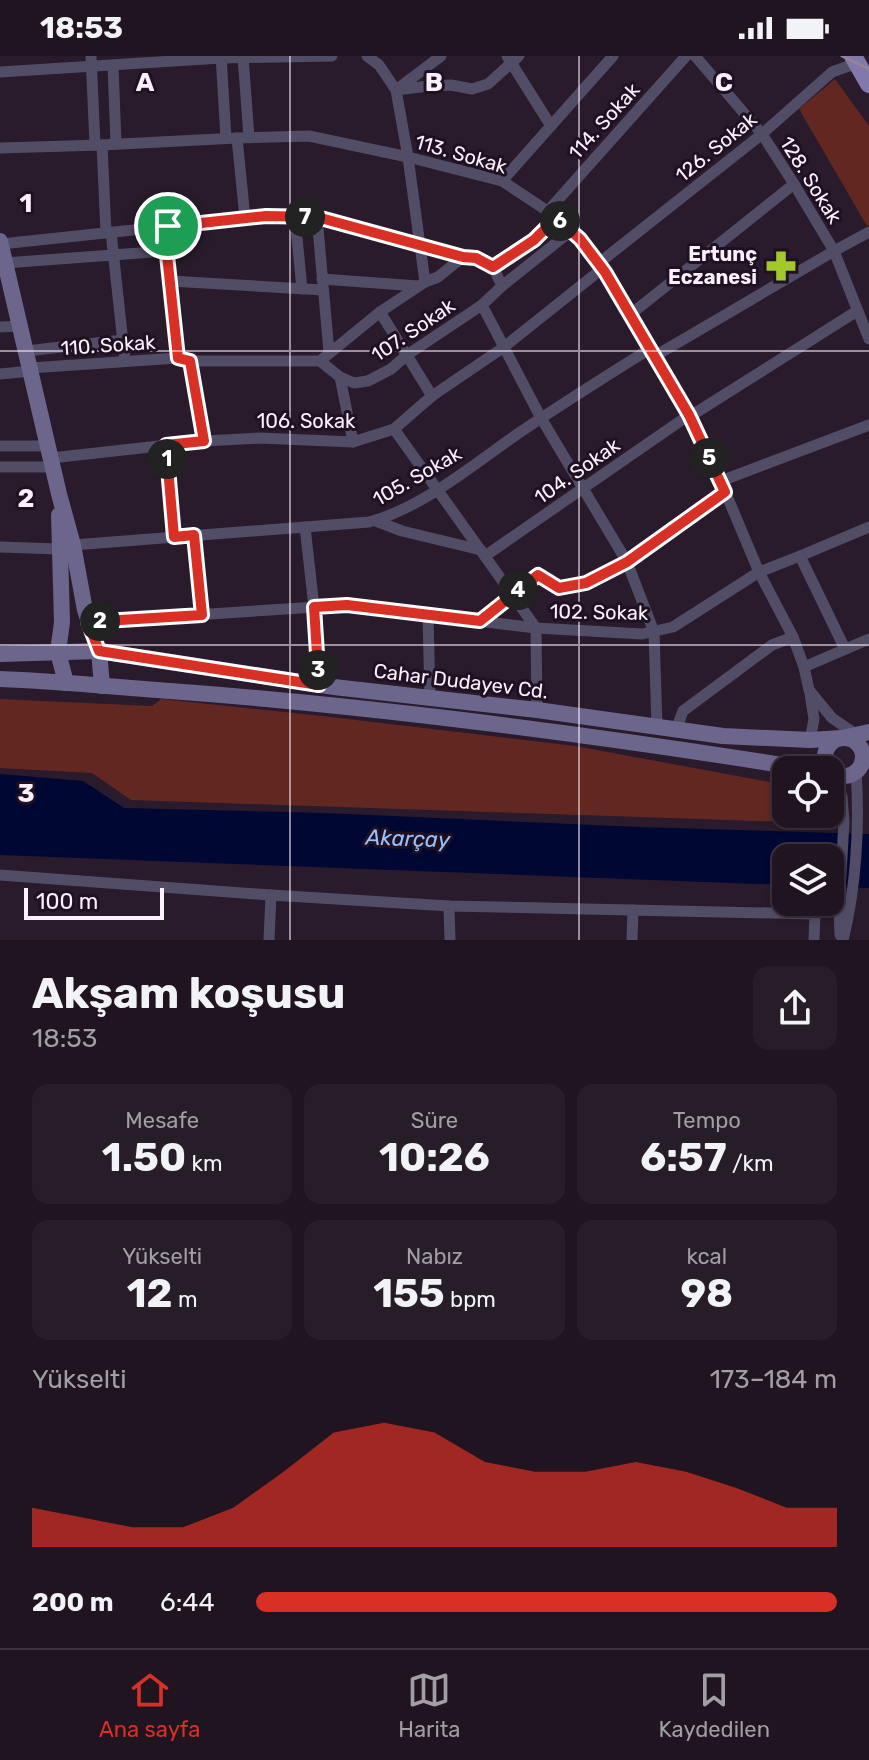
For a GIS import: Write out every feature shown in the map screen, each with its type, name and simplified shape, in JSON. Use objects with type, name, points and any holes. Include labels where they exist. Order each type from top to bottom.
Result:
[{"type":"main road","points":[[855,60],[869,84]]},
{"type":"main road","points":[[0,243],[59,494],[66,547],[99,651],[102,686]]},
{"type":"main road","points":[[66,547],[58,652],[66,683]]},
{"type":"main road","name":"Cahar Dudayev Cd.","points":[[0,654],[99,651],[319,685],[537,710],[723,736],[810,740],[856,735]]},
{"type":"main road","name":"Cahar Dudayev Cd.","points":[[0,679],[271,699],[463,719],[772,763]]},
{"type":"main road","points":[[844,776],[863,768],[861,749],[853,741],[856,735]]},
{"type":"main road","points":[[825,756],[831,743],[856,735]]},
{"type":"street","points":[[0,72],[91,61],[113,66],[221,57],[332,56]]},
{"type":"street","points":[[367,56],[379,65],[396,90],[408,157],[422,284]]},
{"type":"street","points":[[396,90],[441,56]]},
{"type":"street","points":[[502,181],[613,56]]},
{"type":"street","name":"114. Sokak","points":[[493,267],[534,240],[552,214],[686,56]]},
{"type":"street","name":"128. Sokak","points":[[695,56],[762,134],[794,184],[834,251],[869,339]]},
{"type":"street","points":[[221,57],[237,138],[245,218]]},
{"type":"street","points":[[237,138],[244,57]]},
{"type":"street","points":[[396,90],[451,85],[472,89],[488,84],[513,58],[551,126]]},
{"type":"street","name":"126. Sokak","points":[[601,266],[762,134],[832,72],[855,60]]},
{"type":"street","points":[[91,61],[125,361]]},
{"type":"street","points":[[113,66],[116,143]]},
{"type":"street","name":"113. Sokak","points":[[0,148],[309,136],[502,181],[552,214],[580,239],[601,266],[689,416],[759,572],[793,637],[804,667],[814,719],[810,740]]},
{"type":"street","points":[[631,314],[794,184]]},
{"type":"street","points":[[0,243],[266,216],[317,217],[476,258],[493,267],[502,286]]},
{"type":"street","points":[[295,217],[302,289]]},
{"type":"street","points":[[317,217],[329,352]]},
{"type":"street","points":[[164,227],[184,360],[204,441]]},
{"type":"street","name":"107. Sokak","points":[[340,377],[354,383],[368,381],[391,369],[482,305],[571,231]]},
{"type":"street","name":"105. Sokak","points":[[0,547],[66,547],[388,517],[438,489],[541,418],[869,232]]},
{"type":"street","points":[[5,263],[166,251]]},
{"type":"street","points":[[353,442],[340,377],[320,361],[380,312],[438,277],[463,257]]},
{"type":"street","name":"106. Sokak","points":[[0,446],[50,457],[259,438],[353,442],[394,429],[432,396],[504,347],[601,266]]},
{"type":"street","points":[[170,281],[302,289],[323,284],[422,284]]},
{"type":"street","points":[[482,305],[541,418],[627,562],[654,632],[657,727]]},
{"type":"street","name":"104. Sokak","points":[[483,553],[583,490],[689,416],[857,311]]},
{"type":"street","points":[[380,312],[432,396]]},
{"type":"street","points":[[0,327],[20,326]]},
{"type":"street","points":[[26,351],[123,340]]},
{"type":"street","name":"110. Sokak","points":[[0,374],[125,361],[320,361]]},
{"type":"street","points":[[480,621],[538,575],[559,588],[586,583],[627,562],[723,487],[869,425]]},
{"type":"street","points":[[394,429],[536,628],[537,710]]},
{"type":"street","points":[[166,445],[174,537]]},
{"type":"street","points":[[0,467],[50,457]]},
{"type":"street","points":[[376,520],[402,531],[483,553]]},
{"type":"street","points":[[305,527],[319,685]]},
{"type":"street","name":"102. Sokak","points":[[88,622],[347,605],[536,628],[642,634],[673,627],[759,572],[869,527]]},
{"type":"street","points":[[194,535],[202,615]]},
{"type":"street","points":[[800,556],[845,649]]},
{"type":"street","points":[[428,615],[430,698]]},
{"type":"street","points":[[676,730],[683,711],[772,645],[793,637]]},
{"type":"street","points":[[804,667],[869,639]]},
{"type":"street","name":"113. Sokak","points":[[809,690],[832,718],[856,735]]},
{"type":"street","points":[[842,940],[850,822],[863,768]]},
{"type":"street","points":[[844,803],[850,822]]},
{"type":"street","points":[[0,875],[449,906],[815,914],[814,940]]},
{"type":"street","points":[[269,940],[271,895]]},
{"type":"street","points":[[449,906],[450,940]]},
{"type":"street","points":[[632,940],[633,910]]},
{"type":"shaded area","points":[[835,79],[869,126],[867,226],[799,109]]},
{"type":"shaded area","points":[[0,699],[152,706],[161,699],[575,746],[772,782],[772,821],[131,800],[92,773],[0,768]]},
{"type":"water","name":"Akarçay","points":[[0,774],[83,781],[124,808],[869,834],[869,888],[844,887],[844,844],[772,844],[772,884],[0,855]]},
{"type":"railway","points":[[842,56],[869,69]]},
{"type":"place","name":"Ertunç Eczanesi","points":[[781,266]]},
{"type":"route","points":[[266,216],[317,217],[476,258],[493,267],[534,240],[556,218],[580,239],[605,272],[689,415],[725,492],[627,562],[586,583],[559,588],[538,575],[480,621],[347,605],[314,607],[319,685],[99,651],[88,622],[202,615],[194,535],[174,537],[166,445],[204,441],[190,361],[178,358],[164,227],[168,226],[266,216]]}]
